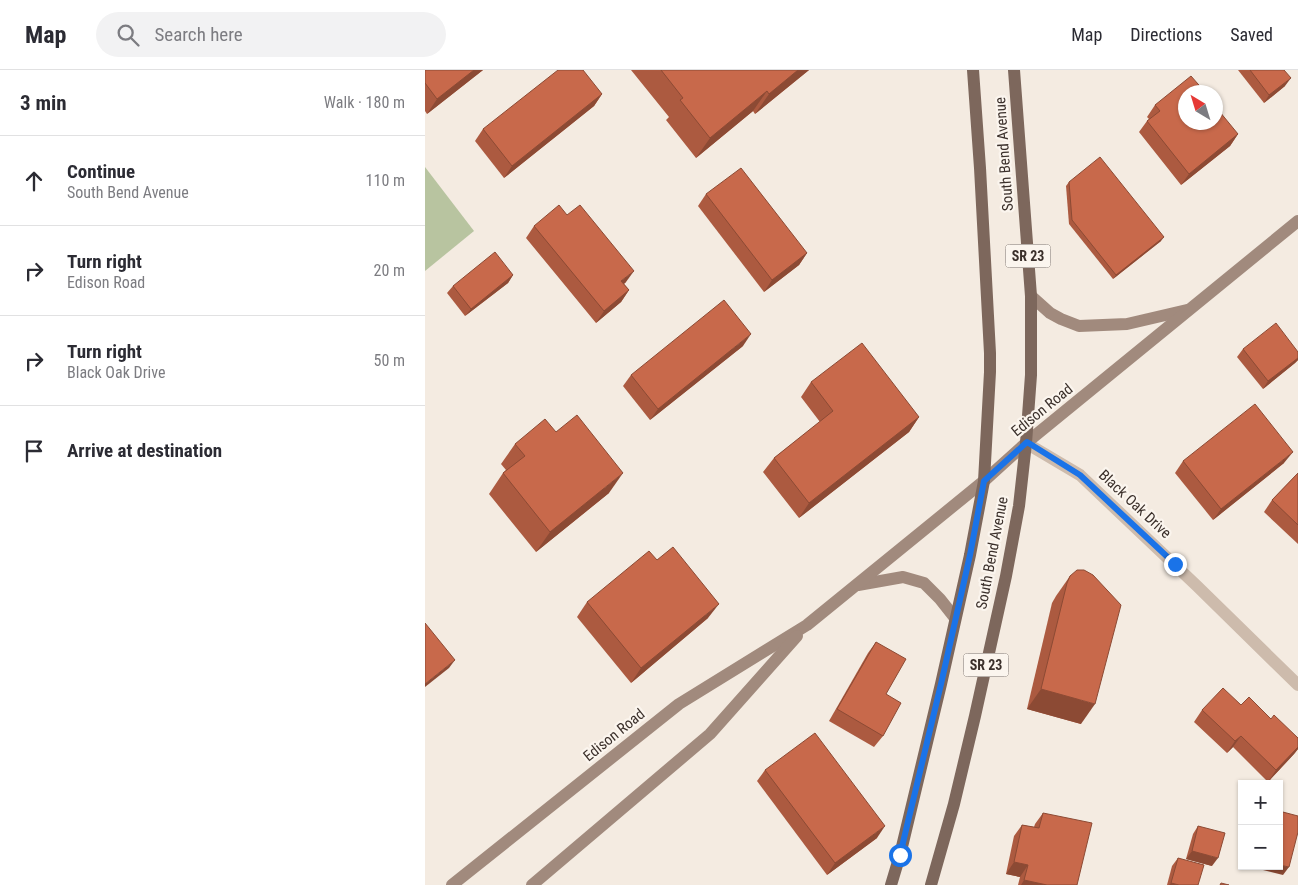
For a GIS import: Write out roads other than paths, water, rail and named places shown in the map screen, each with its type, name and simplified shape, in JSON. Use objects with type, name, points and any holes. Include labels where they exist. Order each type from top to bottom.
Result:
[{"type":"main road","name":"South Bend Avenue","points":[[891,885],[970,555],[984,481],[990,353],[973,70]]},
{"type":"main road","name":"South Bend Avenue","points":[[931,885],[954,804],[1006,576],[1019,506],[1027,442],[1031,375],[1031,296],[1014,70]]},
{"type":"main road","name":"Edison Road","points":[[452,885],[679,704],[807,625],[984,481],[1027,442],[1298,221]]},
{"type":"main road","points":[[1031,296],[1051,313],[1079,326],[1127,324],[1190,309]]},
{"type":"main road","points":[[856,586],[903,577],[924,583],[955,618]]},
{"type":"main road","name":"Edison Road","points":[[532,885],[709,734],[807,625]]},
{"type":"street","name":"Black Oak Drive","points":[[1027,442],[1080,475],[1298,685]]}]
